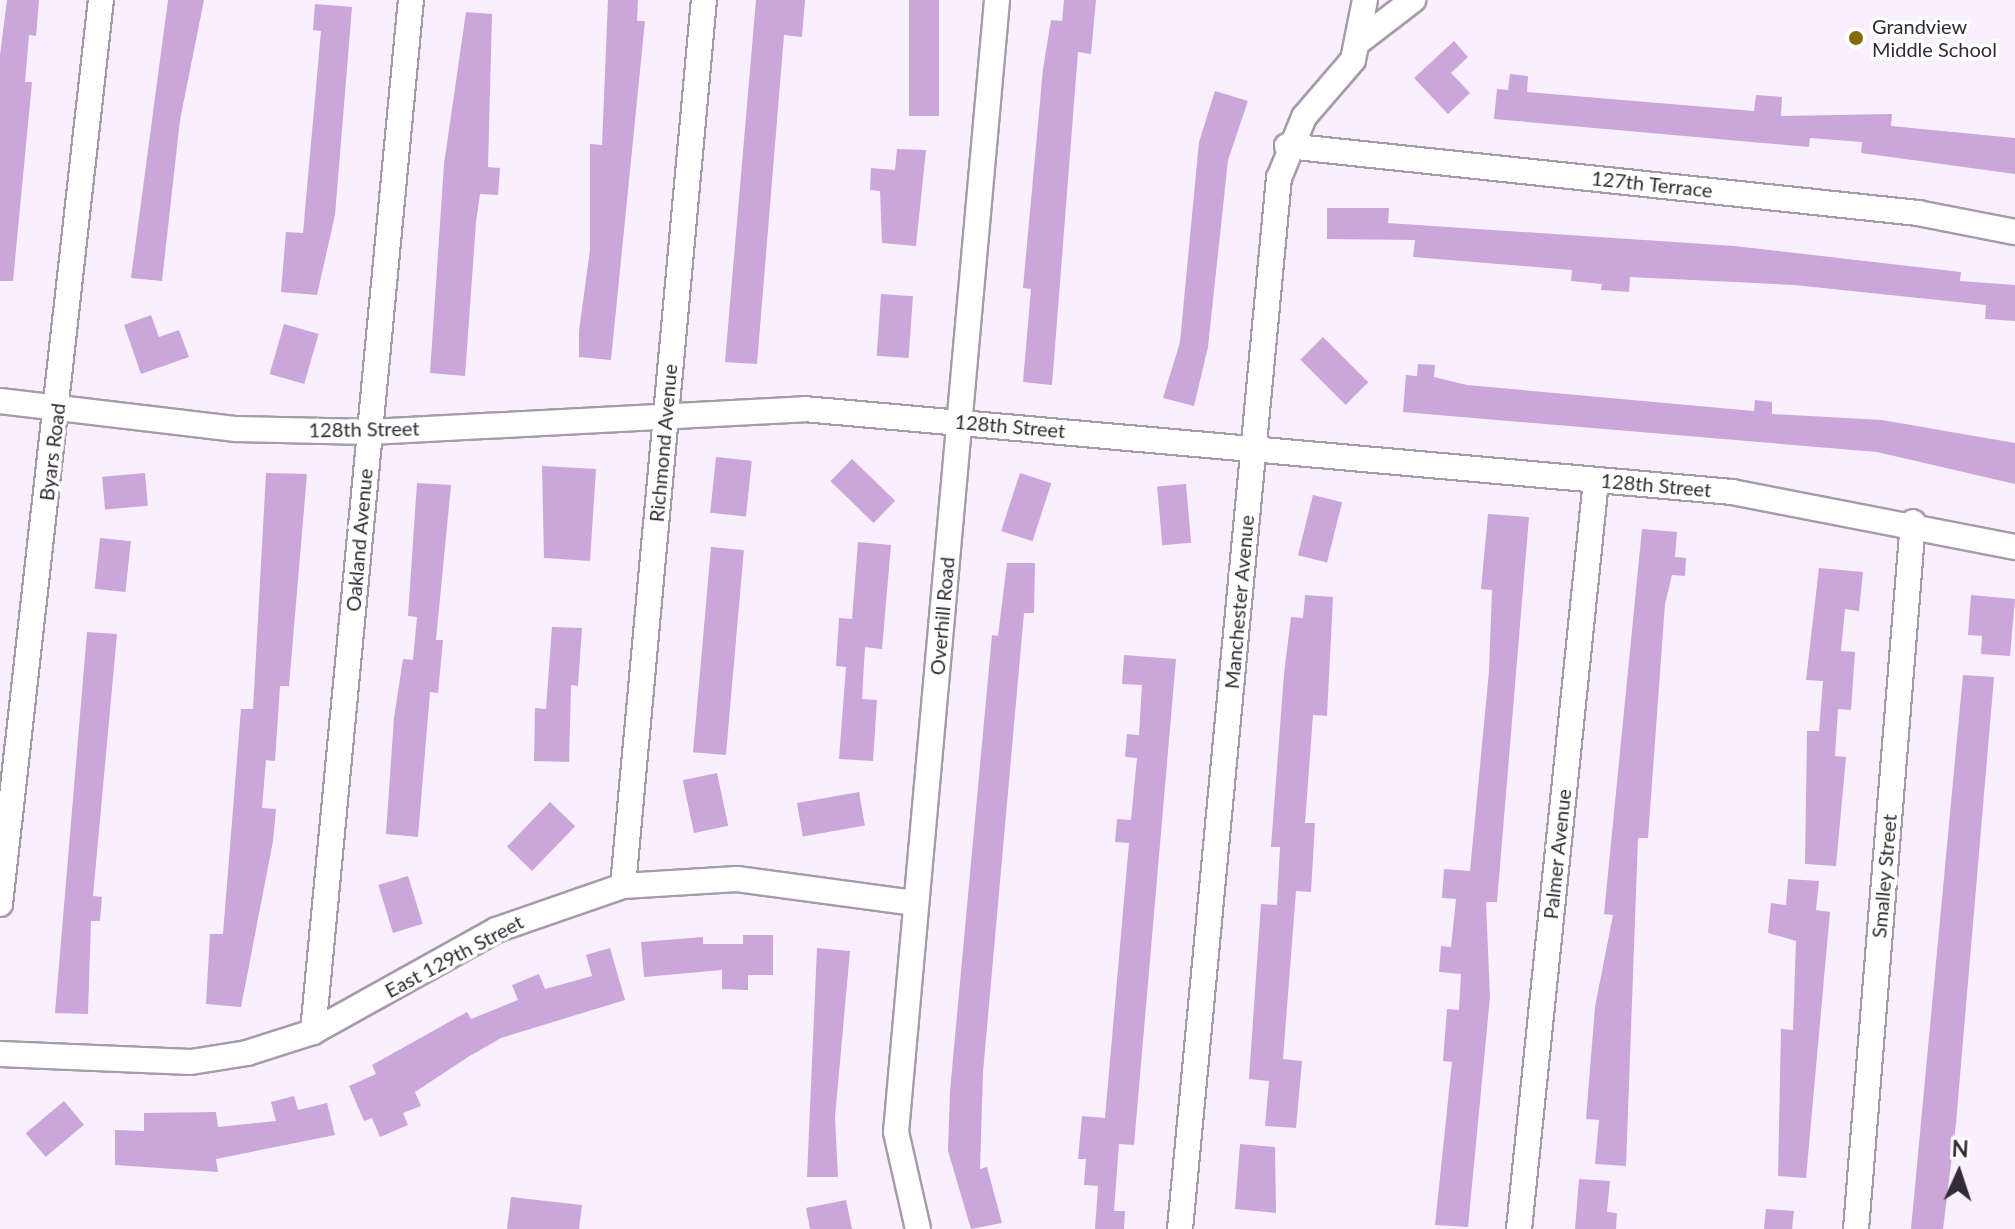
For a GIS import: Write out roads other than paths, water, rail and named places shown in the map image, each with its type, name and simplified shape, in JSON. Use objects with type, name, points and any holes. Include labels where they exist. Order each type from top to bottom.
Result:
[{"type":"street","name":"Byars Road","points":[[0,904],[101,0]]},
{"type":"street","name":"Oakland Avenue","points":[[313,1032],[411,0]]},
{"type":"street","name":"Richmond Avenue","points":[[623,886],[704,0]]},
{"type":"street","name":"Overhill Road","points":[[918,1229],[896,1132],[997,0]]},
{"type":"street","name":"Manchester Avenue","points":[[1180,1229],[1254,448],[1287,146],[1361,40],[1365,0]]},
{"type":"street","points":[[1361,40],[1413,0]]},
{"type":"street","name":"127th Terrace","points":[[1287,146],[1918,213],[2015,232]]},
{"type":"street","name":"128th Street","points":[[0,401],[236,429],[370,432],[666,413],[804,409],[1596,480],[1913,522],[2015,547]]},
{"type":"street","name":"Palmer Avenue","points":[[1519,1229],[1596,480]]},
{"type":"street","name":"Smalley Street","points":[[1856,1229],[1913,522]]},
{"type":"street","name":"East 129th Street","points":[[0,1054],[191,1062],[313,1032],[496,930],[623,886],[737,879],[915,903]]},
{"type":"place","name":"Grandview Middle School","points":[[1856,38]]}]
